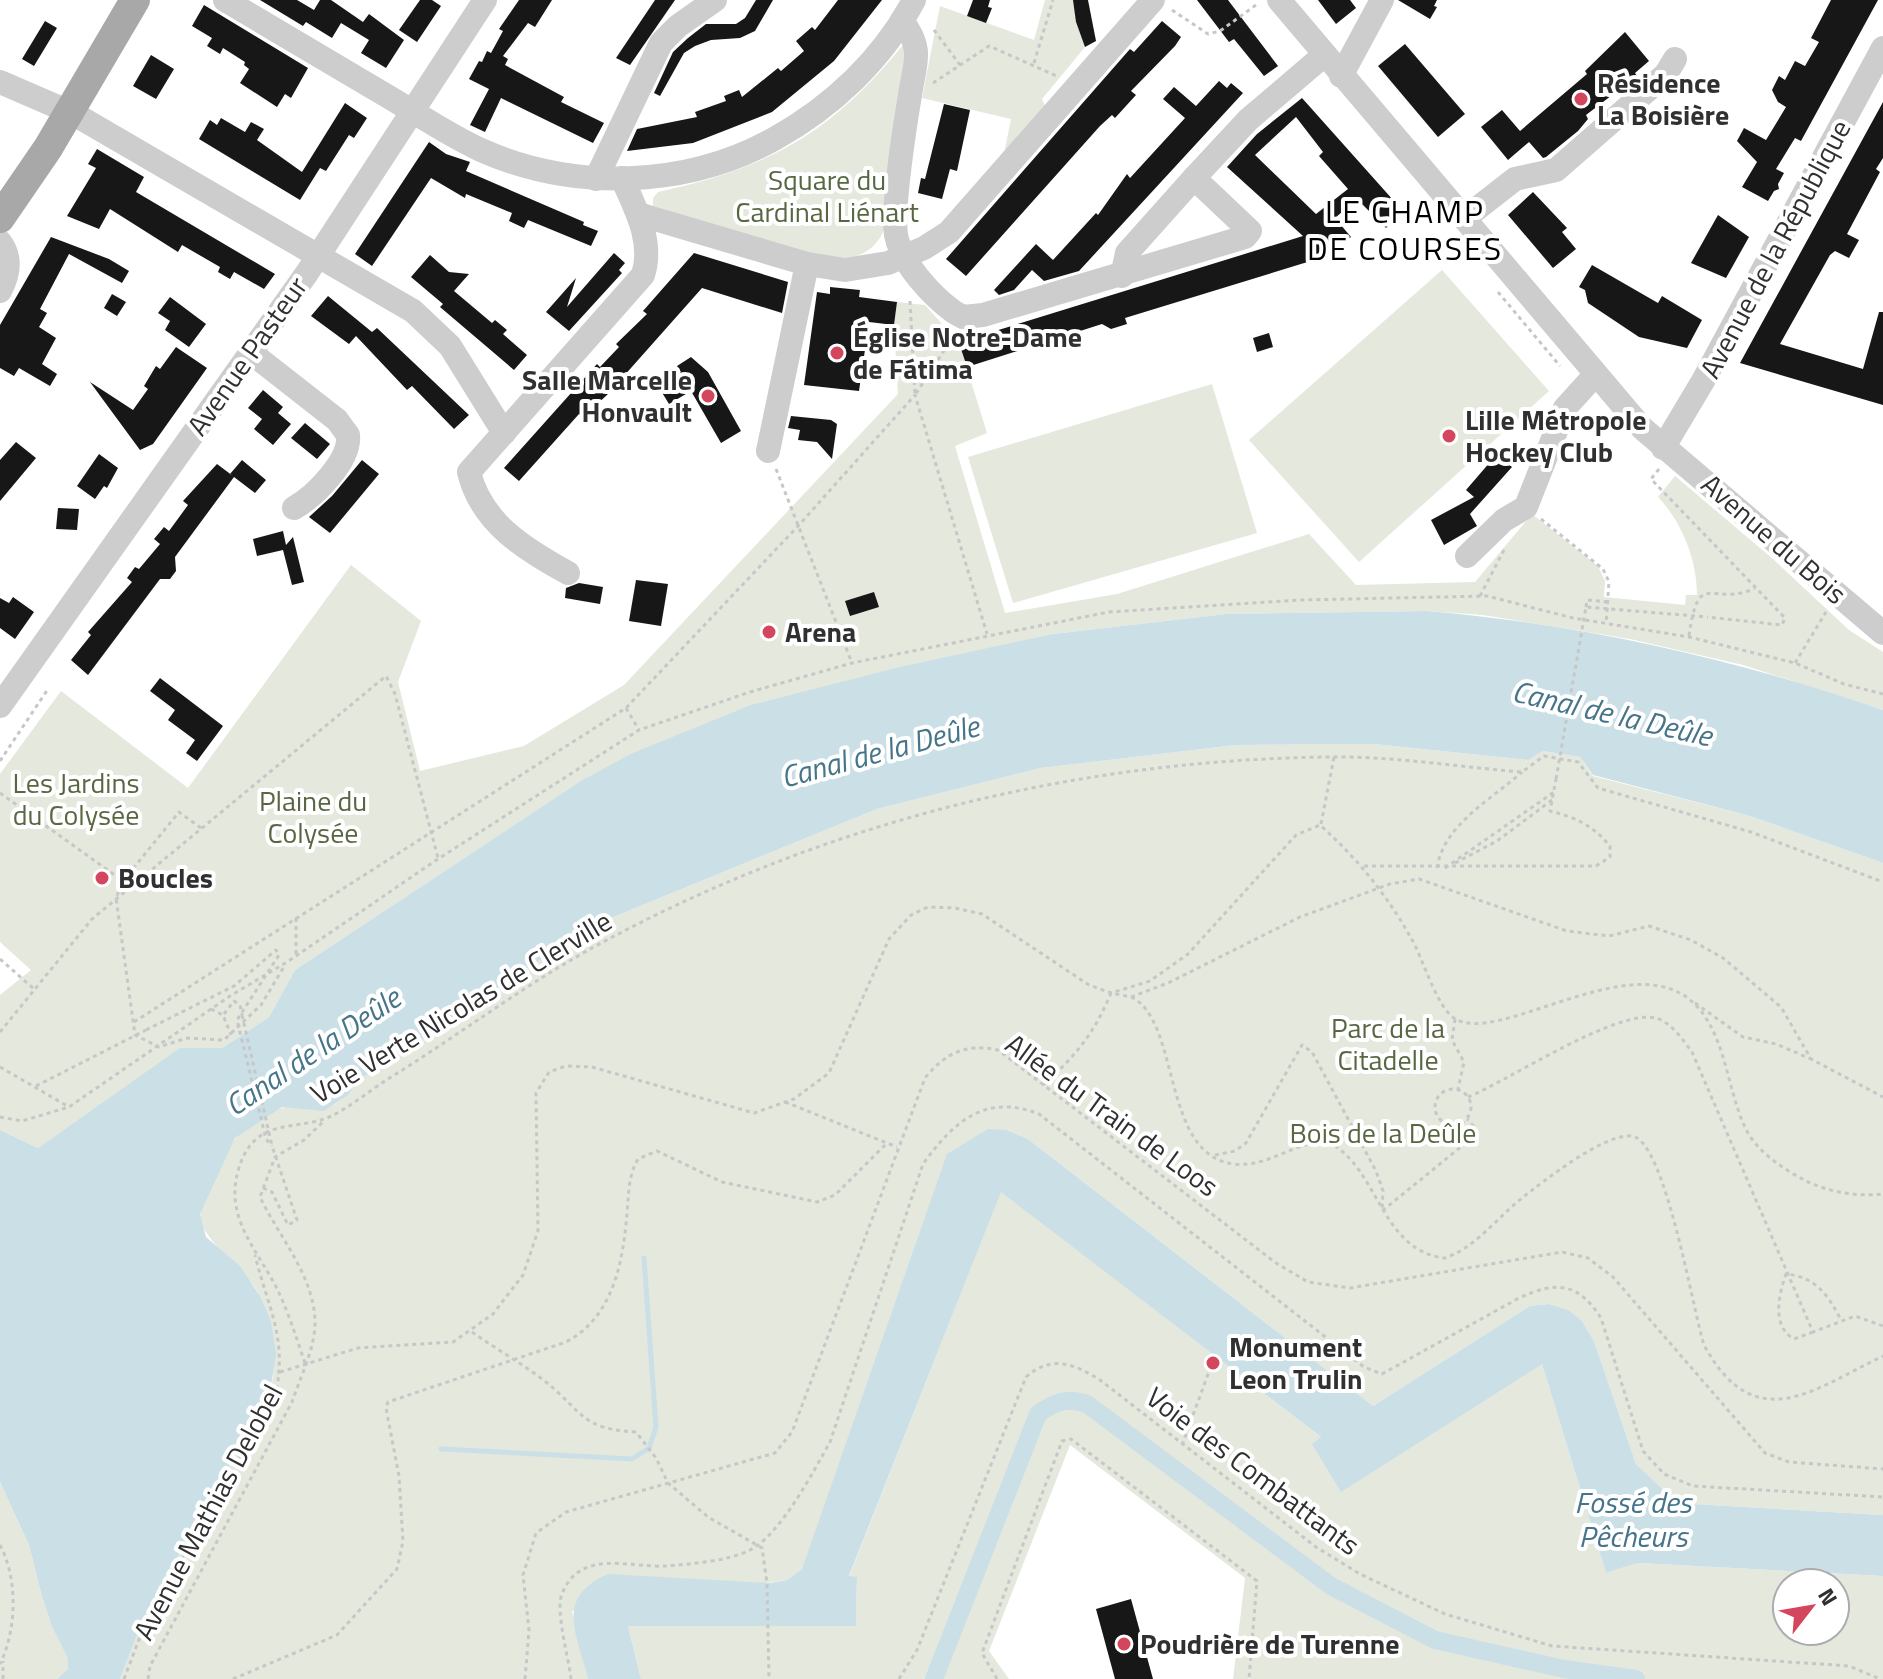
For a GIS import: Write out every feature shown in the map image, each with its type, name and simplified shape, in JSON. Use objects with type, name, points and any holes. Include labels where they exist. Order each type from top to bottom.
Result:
[{"type":"main road","points":[[62,108],[116,0]]},
{"type":"main road","points":[[5,210],[26,155],[62,108],[135,0]]},
{"type":"street","points":[[225,0],[482,150],[513,162],[596,179],[704,167],[734,158],[775,139],[839,94],[875,57],[908,11]]},
{"type":"street","name":"Avenue Pasteur","points":[[0,706],[318,256],[485,0]]},
{"type":"street","points":[[596,179],[661,43],[678,26],[715,0]]},
{"type":"street","points":[[1341,76],[1382,0]]},
{"type":"street","points":[[638,214],[807,264],[859,269],[910,264],[949,232],[1073,91],[1158,2]]},
{"type":"street","name":"Avenue du Bois","points":[[1268,2],[1323,56],[1465,218],[1661,459],[1711,483],[1883,633]]},
{"type":"street","points":[[908,11],[918,49],[896,225],[910,264],[946,306],[963,317],[983,315],[1122,276],[1247,235],[1250,231],[1194,178]]},
{"type":"street","name":"Avenue de la République","points":[[1661,459],[1883,48]]},
{"type":"street","points":[[1122,276],[1127,253],[1194,178],[1248,120],[1323,56]]},
{"type":"street","points":[[1465,218],[1515,179],[1556,170],[1666,74],[1675,59]]},
{"type":"street","points":[[0,82],[62,108],[318,256],[432,326],[458,358],[504,433]]},
{"type":"street","points":[[568,573],[525,550],[493,519],[472,485],[469,472],[643,275],[646,245],[638,214],[622,178]]},
{"type":"street","points":[[0,242],[7,253],[8,265],[0,291]]},
{"type":"street","points":[[768,451],[807,264]]},
{"type":"street","points":[[250,352],[337,420],[348,435],[345,453],[314,494],[294,508]]},
{"type":"street","points":[[1467,556],[1504,520],[1526,507],[1565,408],[1595,375]]},
{"type":"path","points":[[1034,63],[1053,0]]},
{"type":"path","points":[[1158,2],[1208,34],[1220,31],[1268,2]]},
{"type":"path","points":[[934,30],[960,65]]},
{"type":"path","points":[[910,97],[989,46],[1034,63],[1060,77],[1073,91]]},
{"type":"path","points":[[910,264],[915,395],[987,634]]},
{"type":"path","points":[[134,1022],[430,830],[626,708],[799,525],[915,395],[963,317]]},
{"type":"path","points":[[768,451],[852,663]]},
{"type":"path","points":[[1586,607],[1782,625],[1785,618],[1651,479],[1661,459]]},
{"type":"path","points":[[1526,507],[1584,548],[1603,569],[1609,582],[1606,624]]},
{"type":"path","points":[[1689,637],[1694,603],[1700,597],[1709,593],[1743,594],[1755,588]]},
{"type":"path","points":[[0,1117],[22,1121],[69,1107],[211,1009],[639,730],[750,692],[852,663],[1109,612],[1300,600],[1487,596],[1606,624],[1689,637],[1795,663],[1844,684],[1883,694]]},
{"type":"path","points":[[1364,866],[1596,866],[1610,857],[1610,846],[1582,819],[1550,811],[1587,600],[1608,602]]},
{"type":"path","points":[[1795,663],[1827,609]]},
{"type":"path","points":[[0,1032],[92,919],[386,676],[395,694],[438,859]]},
{"type":"path","points":[[0,761],[48,689]]},
{"type":"path","points":[[626,708],[639,730]]},
{"type":"path","name":"Voie Verte Nicolas de Clerville","points":[[305,1363],[280,1293],[254,1252],[232,1200],[239,1167],[252,1143],[281,1124],[327,1118],[512,994],[592,948],[781,859],[857,832],[1009,790],[1109,772],[1226,761],[1334,757],[1522,772],[1544,756],[1578,762],[1598,788],[1751,832],[1883,882]]},
{"type":"path","points":[[1320,825],[1334,757]]},
{"type":"path","points":[[1437,868],[1439,856],[1453,830],[1522,772]]},
{"type":"path","points":[[1446,867],[1554,792]]},
{"type":"path","points":[[0,793],[123,881]]},
{"type":"path","points":[[1446,867],[1497,841],[1552,800]]},
{"type":"path","points":[[135,1035],[116,898],[123,881],[179,812],[201,828]]},
{"type":"path","points":[[1320,825],[1364,866],[1411,938],[1437,993],[1455,1019],[1471,1024],[1593,991],[1662,986],[1692,1001],[1743,1037],[1776,1044],[1883,1097]]},
{"type":"path","points":[[1111,993],[1150,981],[1188,954],[1296,835],[1320,825]]},
{"type":"path","points":[[1131,997],[1203,968],[1300,917],[1406,880],[1431,881],[1567,931],[1609,936],[1649,926],[1691,940],[1723,958],[1781,1007],[1811,1059]]},
{"type":"path","points":[[280,1372],[358,1348],[453,1342],[493,1314],[523,1275],[538,1231],[536,1093],[549,1072],[566,1066],[592,1067],[754,1113],[785,1102],[829,1073],[889,939],[911,915],[928,907],[955,908],[982,914],[1089,985],[1131,997],[1149,1008],[1162,1037],[1165,1064],[1185,1120],[1211,1155],[1231,1164],[1264,1162],[1308,1145],[1328,1142],[1348,1159],[1382,1211],[1412,1246],[1421,1252],[1445,1258],[1476,1240],[1554,1175],[1615,1138],[1631,1136],[1642,1139],[1651,1151],[1672,1214],[1704,1345],[1714,1364],[1731,1380],[1767,1400],[1791,1400],[1883,1356]]},
{"type":"path","points":[[296,918],[296,954]]},
{"type":"path","points":[[36,1086],[234,986],[276,950],[279,955],[242,1015]]},
{"type":"path","points":[[0,959],[34,989]]},
{"type":"path","points":[[135,1035],[159,1047],[187,1038],[224,1040],[261,1005],[287,962]]},
{"type":"path","points":[[1043,1085],[1082,1049],[1097,1028],[1111,993]]},
{"type":"path","points":[[223,1015],[234,1001],[240,1005],[272,1146],[275,1157],[297,1220],[288,1225],[272,1192],[263,1188],[275,1157],[316,1131],[327,1118]]},
{"type":"path","points":[[1692,1001],[1713,1030],[1744,1128],[1762,1150],[1788,1172],[1827,1191],[1883,1194]]},
{"type":"path","points":[[211,1009],[223,1015],[231,1035]]},
{"type":"path","points":[[1468,1097],[1590,1036],[1642,1017],[1660,1019],[1682,1037],[1692,1052],[1813,1332]]},
{"type":"path","points":[[1455,1019],[1452,1040],[1464,1062],[1458,1089]]},
{"type":"path","points":[[1211,1155],[1235,1151],[1246,1143],[1298,1049],[1302,1045],[1308,1046],[1376,1171],[1383,1191],[1382,1211]]},
{"type":"path","name":"Allée du Train de Loos","points":[[525,1679],[529,1630],[523,1575],[536,1533],[566,1512],[775,1453],[792,1432],[925,1078],[936,1064],[955,1050],[981,1046],[998,1050],[1276,1263],[1308,1282],[1350,1288],[1562,1252],[1588,1258],[1613,1277],[1765,1453],[1789,1462],[1883,1469]]},
{"type":"path","points":[[0,1067],[69,1107]]},
{"type":"path","points":[[1458,1089],[1468,1097],[1471,1108],[1467,1119],[1451,1125],[1437,1115],[1435,1103],[1441,1093],[1458,1089]]},
{"type":"path","points":[[785,1102],[898,1147]]},
{"type":"path","points":[[571,1679],[561,1596],[574,1575],[611,1561],[665,1566],[733,1555],[757,1545],[769,1535],[809,1479],[830,1442],[923,1164],[961,1122],[1002,1105],[1018,1106],[1039,1114],[1364,1367],[1382,1374],[1519,1298],[1542,1288],[1564,1286],[1590,1301],[1601,1318],[1643,1451],[1664,1474],[1693,1486],[1883,1497]]},
{"type":"path","points":[[1382,1211],[1467,1142],[1476,1129],[1467,1119]]},
{"type":"path","points":[[233,1679],[337,1635],[397,1569],[403,1541],[399,1476],[388,1402],[566,1342],[587,1331],[605,1308],[618,1274],[629,1182],[638,1159],[657,1151],[722,1182],[817,1202],[835,1195],[887,1143]]},
{"type":"path","name":"Avenue Mathias Delobel","points":[[148,1679],[150,1666],[292,1402],[315,1324],[308,1286],[260,1197],[263,1188]]},
{"type":"path","points":[[124,1679],[146,1621],[276,1393],[280,1372],[277,1320],[263,1289],[254,1252]]},
{"type":"path","points":[[1786,1274],[1809,1279],[1823,1290],[1842,1321]]},
{"type":"path","points":[[1786,1274],[1778,1311],[1783,1328],[1794,1339],[1842,1321],[1865,1317],[1883,1326]]},
{"type":"path","points":[[470,1331],[546,1383],[580,1417],[608,1430],[636,1432],[656,1458],[668,1483],[708,1517],[762,1548],[767,1583],[769,1679]]},
{"type":"path","name":"Voie des Combattants","points":[[899,1679],[917,1650],[1026,1377],[1040,1365],[1058,1362],[1079,1366],[1316,1547],[1360,1574],[1445,1614],[1552,1646],[1849,1666],[1880,1679]]},
{"type":"path","points":[[1182,1445],[1211,1366]]},
{"type":"path","points":[[997,1679],[982,1653],[1062,1441],[1071,1439],[1257,1581],[1249,1679]]},
{"type":"path","points":[[0,1545],[8,1560],[12,1601],[0,1664]]},
{"type":"path","points":[[2,1657],[3,1679]]},
{"type":"green space","points":[[1045,0],[1074,0],[1076,22],[1085,47],[1042,99],[1048,113],[1001,169],[1011,119],[922,98],[940,6],[1034,40]]},
{"type":"green space","name":"Square du Cardinal Liénart","points":[[903,45],[908,45],[885,227],[877,242],[866,252],[835,262],[653,206],[653,198],[658,192],[733,171],[765,158],[823,124],[850,102]]},
{"type":"green space","points":[[1442,270],[1549,391],[1359,562],[1249,440]]},
{"type":"green space","name":"Plaine du Colysée","points":[[897,302],[925,305],[959,343],[987,433],[955,446],[1005,613],[1117,594],[1309,534],[1356,585],[1475,582],[1532,514],[1598,566],[1605,581],[1604,597],[1685,605],[1686,595],[1697,595],[1691,555],[1681,530],[1658,497],[1675,476],[1773,559],[1849,630],[1883,652],[1883,710],[1743,665],[1630,639],[1483,615],[1427,611],[1226,614],[1053,634],[579,782],[295,970],[269,1017],[222,1048],[180,1049],[38,1148],[0,1130],[0,995],[31,970],[0,942],[0,774],[61,691],[188,788],[351,565],[421,621],[398,682],[420,771],[524,746],[624,685],[898,394],[894,325]]},
{"type":"green space","points":[[1212,384],[1257,533],[1013,603],[968,457]]},
{"type":"green space","name":"Parc de la Citadelle","points":[[1374,744],[1529,760],[1543,751],[1580,757],[1593,776],[1750,816],[1883,863],[1883,1515],[1693,1504],[1662,1490],[1636,1464],[1594,1341],[1582,1321],[1548,1304],[1530,1306],[1373,1406],[1028,1139],[1007,1130],[802,1569],[787,1580],[572,1611],[588,1679],[120,1679],[144,1617],[270,1392],[274,1368],[273,1344],[260,1297],[205,1231],[201,1221],[201,1211],[225,1154],[251,1125],[281,1108],[333,1105],[359,1080],[557,949],[611,918],[877,809],[1041,768],[1236,745]]},
{"type":"green space","points":[[1001,1191],[1322,1438],[1313,1444],[1542,1364],[1606,1573],[1638,1563],[1771,1570],[1771,1647],[1851,1647],[1851,1574],[1883,1576],[1883,1679],[1233,1679],[1245,1578],[1070,1445],[989,1651],[1009,1679],[641,1679],[628,1626],[856,1626],[857,1577],[849,1577]]},
{"type":"green space","points":[[0,1482],[29,1545],[52,1627],[68,1659],[68,1669],[57,1679],[0,1679]]},
{"type":"water","name":"Canal de la Deûle","points":[[1427,611],[1543,625],[1658,646],[1771,675],[1883,710],[1883,863],[1750,816],[1593,775],[1580,757],[1543,751],[1529,760],[1374,744],[1236,745],[1041,768],[877,809],[611,918],[557,949],[359,1080],[348,1095],[324,1111],[282,1107],[235,1138],[200,1214],[206,1237],[240,1266],[260,1296],[271,1321],[276,1354],[270,1392],[144,1617],[120,1679],[57,1679],[68,1669],[68,1659],[52,1627],[29,1545],[0,1482],[0,1130],[38,1148],[180,1048],[222,1048],[269,1017],[295,970],[579,782],[633,753],[751,705],[900,667],[1053,634],[1226,614]]},
{"type":"water","name":"Fossé des Pêcheurs","points":[[988,1129],[1007,1130],[1028,1139],[1373,1406],[1530,1306],[1548,1304],[1568,1310],[1582,1321],[1594,1341],[1636,1464],[1663,1490],[1693,1504],[1883,1515],[1883,1576],[1851,1574],[1851,1567],[1771,1567],[1771,1570],[1638,1563],[1606,1573],[1542,1364],[1341,1492],[1312,1444],[1321,1437],[1001,1192],[849,1576],[857,1577],[856,1626],[628,1626],[641,1679],[588,1679],[575,1632],[575,1606],[591,1584],[608,1574],[770,1583],[787,1580],[802,1569],[947,1154]]},
{"type":"building","points":[[260,0],[297,0],[314,10],[320,0],[331,0],[363,22],[369,14],[404,40],[386,68],[361,53],[369,40],[341,23],[332,38],[306,22],[303,26]]},
{"type":"building","points":[[420,0],[432,0],[441,6],[417,42],[399,30]]},
{"type":"building","points":[[519,0],[552,0],[535,27],[528,23],[503,56],[508,59],[505,65],[564,97],[561,102],[604,123],[593,143],[501,98],[485,132],[470,125],[489,89],[469,79],[487,51],[491,53],[503,31],[499,29]]},
{"type":"building","points":[[655,0],[675,0],[630,65],[616,58]]},
{"type":"building","points":[[756,0],[773,0],[755,31],[740,38],[711,40],[695,46],[684,53],[660,96],[654,93],[673,52],[688,38],[706,24],[736,24],[745,18]]},
{"type":"building","points":[[838,0],[882,0],[834,61],[772,112],[693,143],[627,151],[637,129],[697,117],[695,112],[726,101],[724,96],[739,90],[742,97],[778,68],[781,71],[804,51],[796,41],[812,27],[815,30]]},
{"type":"building","points":[[973,0],[990,0],[988,7],[992,8],[986,23],[967,16]]},
{"type":"building","points":[[1073,0],[1088,0],[1096,41],[1085,47],[1076,22]]},
{"type":"building","points":[[1197,0],[1228,0],[1278,66],[1264,76],[1234,39],[1229,42]]},
{"type":"building","points":[[1318,0],[1350,0],[1356,8],[1336,24]]},
{"type":"building","points":[[1398,0],[1437,0],[1434,6],[1437,7],[1430,19]]},
{"type":"building","points":[[1831,0],[1878,0],[1801,141],[1795,138],[1776,169],[1784,173],[1778,184],[1779,189],[1768,201],[1742,187],[1757,162],[1737,141],[1744,128],[1766,140],[1786,107],[1778,102],[1772,90],[1779,76],[1785,80],[1795,61],[1805,66],[1819,42],[1811,38]]},
{"type":"building","points":[[204,5],[308,68],[291,98],[285,94],[277,107],[240,83],[249,69],[245,62],[223,48],[220,54],[207,46],[212,38],[192,26]]},
{"type":"building","points":[[45,21],[57,28],[34,66],[22,59]]},
{"type":"building","points":[[1162,21],[1181,37],[1175,46],[1131,91],[1136,95],[1115,118],[1112,115],[1100,126],[966,276],[946,259],[1130,49],[1134,52]]},
{"type":"building","name":"Résidence La Boisière","points":[[1625,32],[1649,61],[1635,73],[1637,76],[1586,115],[1588,119],[1578,131],[1546,157],[1543,158],[1529,142],[1508,160],[1481,127],[1502,110],[1520,131],[1587,74],[1585,71]]},
{"type":"building","points":[[1405,44],[1465,114],[1438,137],[1378,66]]},
{"type":"building","points":[[151,55],[174,69],[156,99],[133,86]]},
{"type":"building","points":[[1219,81],[1227,88],[1231,83],[1243,93],[1079,271],[1044,281],[1032,270],[1014,290],[999,295],[994,290],[1036,244],[1053,260],[1096,213],[1098,215],[1127,174],[1130,178],[1185,118],[1163,99],[1174,87],[1196,106]]},
{"type":"building","points":[[1302,98],[1402,210],[1386,228],[1357,199],[1335,218],[1351,237],[1345,242],[1346,246],[1327,256],[1125,318],[1127,324],[1111,329],[1102,324],[967,367],[959,343],[966,340],[1303,236],[1227,167],[1257,134]],"holes":[[[1296,117],[1323,152],[1319,156],[1348,189],[1316,214],[1255,155]]]},
{"type":"building","points":[[1883,102],[1883,158],[1876,169],[1880,172],[1847,234],[1859,240],[1849,258],[1835,251],[1830,255],[1780,344],[1863,369],[1879,312],[1883,312],[1883,405],[1740,363]]},
{"type":"building","points":[[345,103],[367,118],[354,138],[349,135],[326,171],[320,168],[300,200],[199,139],[210,120],[217,125],[221,118],[245,132],[251,122],[264,129],[257,140],[302,172]]},
{"type":"building","points":[[944,104],[970,110],[957,171],[950,169],[942,199],[918,193],[921,178],[925,179]]},
{"type":"building","points":[[429,142],[446,154],[470,162],[466,171],[584,222],[583,225],[598,231],[591,246],[528,220],[524,228],[509,221],[512,213],[466,194],[465,198],[431,178],[372,266],[355,254]]},
{"type":"building","points":[[97,149],[144,177],[136,192],[275,274],[264,289],[234,272],[230,279],[218,272],[220,267],[182,245],[178,252],[110,209],[99,229],[67,216],[96,168],[88,164]]},
{"type":"building","points":[[1533,192],[1567,228],[1562,232],[1576,249],[1553,268],[1508,215]]},
{"type":"building","points":[[1718,215],[1749,237],[1726,278],[1691,263]]},
{"type":"building","points":[[51,237],[109,259],[129,271],[122,283],[69,254],[40,309],[47,313],[39,327],[56,338],[42,364],[57,374],[50,386],[19,368],[14,376],[0,368],[0,325]]},
{"type":"building","points":[[614,253],[625,263],[619,270],[622,273],[569,331],[546,312],[576,278],[567,307]]},
{"type":"building","points":[[694,253],[788,282],[782,313],[702,288],[607,395],[583,417],[579,414],[519,481],[504,468],[597,364],[600,367],[619,347],[616,344],[647,314],[643,311]]},
{"type":"building","points":[[430,255],[449,272],[469,274],[454,291],[492,323],[495,320],[507,330],[503,334],[527,355],[514,370],[440,307],[443,304],[411,277]]},
{"type":"building","points":[[1592,265],[1658,303],[1662,296],[1702,320],[1687,348],[1639,337],[1588,303],[1585,290],[1579,287]]},
{"type":"building","name":"Église Notre-Dame de Fátima","points":[[830,287],[860,290],[859,297],[897,302],[894,325],[869,322],[859,391],[804,385],[817,292],[830,294]]},
{"type":"building","points":[[112,294],[126,302],[117,316],[104,308]]},
{"type":"building","points":[[328,296],[372,332],[377,328],[469,415],[454,429],[412,386],[407,390],[356,336],[349,344],[311,316]]},
{"type":"building","points":[[170,297],[206,324],[189,347],[165,330],[170,321],[158,313]]},
{"type":"building","points":[[1269,333],[1273,347],[1257,352],[1253,338]]},
{"type":"building","points":[[176,347],[207,368],[153,444],[140,450],[90,382],[133,410],[148,389],[144,386],[156,366],[160,369]]},
{"type":"building","name":"Salle Marcelle Honvault","points":[[691,357],[708,372],[741,431],[721,443],[691,391],[669,404],[658,386],[681,372],[677,366]]},
{"type":"building","points":[[263,390],[283,407],[278,413],[291,424],[273,445],[254,429],[262,419],[248,408]]},
{"type":"building","points":[[791,416],[831,420],[837,424],[832,459],[817,442],[798,440],[800,430],[788,428]]},
{"type":"building","points":[[305,423],[330,444],[317,459],[291,438]]},
{"type":"building","points":[[16,442],[36,458],[0,501],[0,460]]},
{"type":"building","points":[[99,454],[118,468],[107,488],[104,486],[95,499],[77,486]]},
{"type":"building","points":[[1497,454],[1512,467],[1470,514],[1477,526],[1444,545],[1431,520],[1474,497],[1466,490]]},
{"type":"building","points":[[242,460],[266,480],[255,493],[234,477],[175,557],[176,571],[170,579],[160,579],[88,675],[71,660],[91,635],[88,632],[132,582],[127,578],[135,567],[139,569],[160,544],[154,539],[164,527],[169,531],[188,505],[183,501],[217,464],[230,474]]},
{"type":"building","points":[[362,460],[379,474],[330,533],[309,517],[332,496]]},
{"type":"building","points":[[58,508],[79,509],[77,530],[56,529]]},
{"type":"building","points":[[283,531],[286,545],[293,537],[304,582],[292,585],[283,550],[257,556],[253,539]]},
{"type":"building","points":[[636,580],[668,584],[661,626],[629,621]]},
{"type":"building","points":[[579,583],[603,587],[600,604],[565,598],[566,588]]},
{"type":"building","points":[[874,592],[879,607],[850,616],[845,601]]},
{"type":"building","points":[[13,597],[34,612],[15,639],[0,628],[0,598],[9,603]]},
{"type":"building","points":[[160,678],[223,726],[197,761],[186,753],[195,740],[168,720],[175,710],[150,691]]},
{"type":"building","name":"Poudrière de Turenne","points":[[1131,1599],[1153,1679],[1115,1679],[1096,1609]]},
{"type":"waterway","points":[[441,1449],[632,1459],[649,1448],[656,1427],[644,1258]]},
{"type":"waterway","points":[[934,1679],[1038,1414],[1067,1401],[1087,1404],[1331,1586],[1435,1640],[1564,1669],[1636,1679]]},
{"type":"place","name":"Résidence La Boisière","points":[[1581,99]]},
{"type":"place","name":"Église Notre-Dame de Fátima","points":[[837,353]]},
{"type":"place","name":"Salle Marcelle Honvault","points":[[708,396]]},
{"type":"place","name":"Lille Métropole Hockey Club","points":[[1449,436]]},
{"type":"place","name":"Arena","points":[[769,632]]},
{"type":"place","name":"Boucles","points":[[102,878]]},
{"type":"place","name":"Monument Leon Trulin","points":[[1213,1363]]},
{"type":"place","name":"Poudrière de Turenne","points":[[1124,1644]]},
{"type":"district","name":"LE CHAMP DE COURSES","points":[[1405,230]]},
{"type":"park label","name":"Les Jardins du Colysée","points":[[76,799]]},
{"type":"park label","name":"Bois de la Deûle","points":[[1383,1133]]}]
